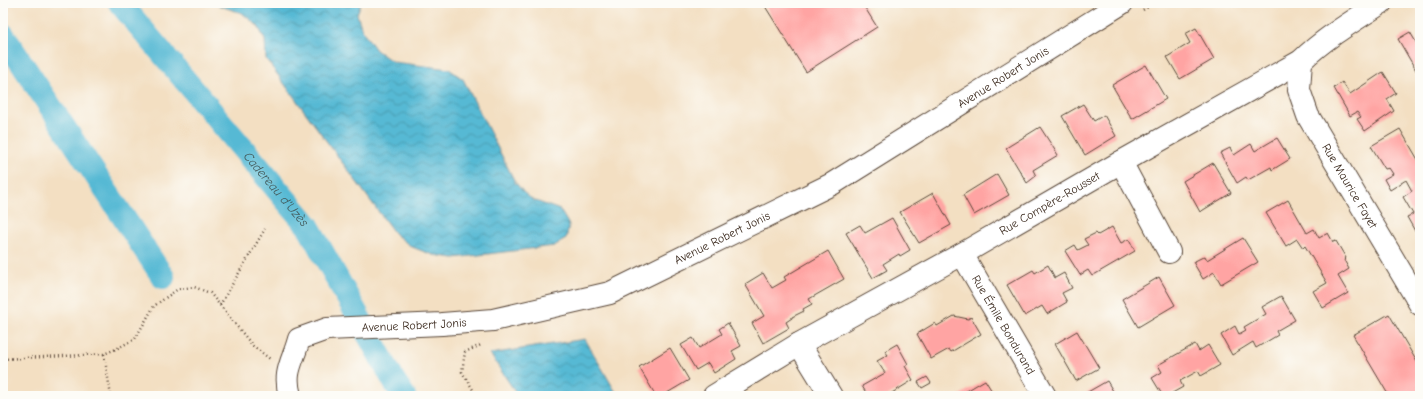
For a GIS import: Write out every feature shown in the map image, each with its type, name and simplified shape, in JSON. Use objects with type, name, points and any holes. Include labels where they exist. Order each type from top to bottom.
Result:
[{"type":"street","name":"Avenue Robert Jonis","points":[[289,366],[296,352],[299,339],[326,329],[442,324],[493,320],[610,293],[832,184],[1109,9],[1122,3]]},
{"type":"street","name":"Rue Compère-Rousset","points":[[714,396],[799,344],[962,254],[1121,162],[1301,61],[1330,37],[1381,3]]},
{"type":"street","name":"Rue Maurice Fayet","points":[[1301,61],[1299,90],[1308,116],[1419,299]]},
{"type":"street","points":[[1121,162],[1169,252]]},
{"type":"street","name":"Rue Émile Bondurand","points":[[962,254],[1045,396]]},
{"type":"street","points":[[799,344],[831,396]]},
{"type":"street","points":[[289,366],[287,384],[290,396]]},
{"type":"path","points":[[220,305],[265,230]]},
{"type":"path","points":[[3,359],[104,354],[135,339],[154,306],[178,289],[194,287],[210,293],[253,346],[268,358],[289,366]]},
{"type":"path","points":[[477,396],[462,372],[465,352],[481,345],[483,342]]},
{"type":"path","points":[[104,354],[111,396]]},
{"type":"water","points":[[216,3],[361,3],[357,14],[362,30],[376,50],[393,62],[449,69],[463,79],[515,182],[524,193],[533,200],[560,210],[569,225],[566,239],[554,246],[454,258],[433,255],[412,247],[395,234],[266,59],[265,40],[258,26],[242,13],[220,6]]},
{"type":"water","points":[[585,339],[618,396],[518,396],[490,354]]},
{"type":"building","points":[[763,3],[862,3],[877,27],[806,72]]},
{"type":"building","points":[[1196,28],[1214,59],[1180,79],[1167,57],[1190,43],[1185,34]]},
{"type":"building","points":[[1410,32],[1420,49],[1420,71],[1417,72],[1398,39]]},
{"type":"building","points":[[1146,65],[1166,99],[1132,119],[1112,85]]},
{"type":"building","points":[[1383,72],[1396,93],[1387,99],[1394,111],[1365,131],[1357,119],[1361,117],[1357,112],[1350,116],[1334,88],[1342,82],[1350,94]]},
{"type":"building","points":[[1083,104],[1094,121],[1104,115],[1116,136],[1085,155],[1062,116]]},
{"type":"building","points":[[1040,127],[1058,155],[1033,170],[1036,176],[1027,183],[1006,148]]},
{"type":"building","points":[[1400,129],[1420,163],[1420,240],[1407,217],[1413,214],[1403,197],[1412,191],[1406,180],[1390,190],[1384,179],[1393,174],[1389,168],[1385,169],[1371,146]]},
{"type":"building","points":[[1277,138],[1290,159],[1272,170],[1271,167],[1248,180],[1246,177],[1237,183],[1220,153],[1230,148],[1234,155],[1251,144],[1255,151]]},
{"type":"building","points":[[1213,163],[1231,193],[1200,212],[1183,181]]},
{"type":"building","points":[[997,174],[1009,195],[974,215],[963,195]]},
{"type":"building","points":[[933,193],[951,225],[919,243],[900,212]]},
{"type":"building","points":[[1288,200],[1307,233],[1314,229],[1319,238],[1328,233],[1333,242],[1336,241],[1346,258],[1344,260],[1349,269],[1338,276],[1348,293],[1323,308],[1313,291],[1327,283],[1305,246],[1303,248],[1297,239],[1286,246],[1266,213]]},
{"type":"building","points":[[892,218],[910,250],[900,256],[899,254],[883,264],[887,270],[873,278],[846,233],[860,225],[865,233]]},
{"type":"building","points":[[1112,227],[1121,243],[1129,239],[1135,251],[1092,276],[1088,270],[1080,275],[1065,251],[1075,245],[1078,250],[1088,245],[1084,239],[1096,233],[1098,235]]},
{"type":"building","points":[[1243,238],[1258,262],[1221,284],[1214,272],[1203,279],[1193,262],[1205,256],[1207,260]]},
{"type":"building","points":[[828,251],[844,279],[809,299],[812,304],[803,309],[804,311],[786,322],[789,328],[763,343],[752,323],[764,316],[745,284],[763,273],[772,288],[786,280],[784,277]]},
{"type":"building","points":[[1048,265],[1055,278],[1064,273],[1072,288],[1062,293],[1067,302],[1047,314],[1042,306],[1025,316],[1007,285],[1033,270],[1035,273]]},
{"type":"building","points":[[1159,277],[1175,305],[1138,327],[1122,299]]},
{"type":"building","points":[[1281,296],[1295,320],[1276,331],[1278,335],[1256,348],[1253,342],[1232,355],[1221,335],[1235,326],[1239,334],[1246,330],[1244,327],[1266,314],[1262,307]]},
{"type":"building","points":[[1389,314],[1420,367],[1420,396],[1389,396],[1353,335]]},
{"type":"building","points":[[954,316],[968,319],[971,317],[981,334],[951,352],[949,349],[931,359],[917,334],[935,323],[937,326]]},
{"type":"building","points":[[728,323],[741,346],[732,351],[736,359],[714,373],[708,363],[696,370],[681,345],[693,338],[699,348],[722,334],[719,329]]},
{"type":"building","points":[[1077,331],[1099,368],[1076,381],[1055,344]]},
{"type":"building","points":[[897,344],[908,364],[905,366],[913,380],[887,396],[868,396],[862,386],[885,373],[877,361],[888,355],[885,351]]},
{"type":"building","points":[[1195,344],[1199,351],[1208,345],[1220,365],[1201,376],[1198,371],[1180,381],[1183,387],[1167,396],[1163,396],[1152,378],[1162,372],[1158,365]]},
{"type":"building","points":[[670,348],[689,380],[662,396],[656,396],[639,367]]},
{"type":"building","points":[[927,377],[931,383],[922,388],[918,382]]},
{"type":"building","points":[[985,380],[995,396],[958,396]]},
{"type":"building","points":[[1107,381],[1116,396],[1088,396],[1086,393]]},
{"type":"waterway","name":"Cadereau d'Uzès","points":[[120,3],[308,226],[394,381],[404,396]]},
{"type":"waterway","points":[[3,35],[163,277]]}]
